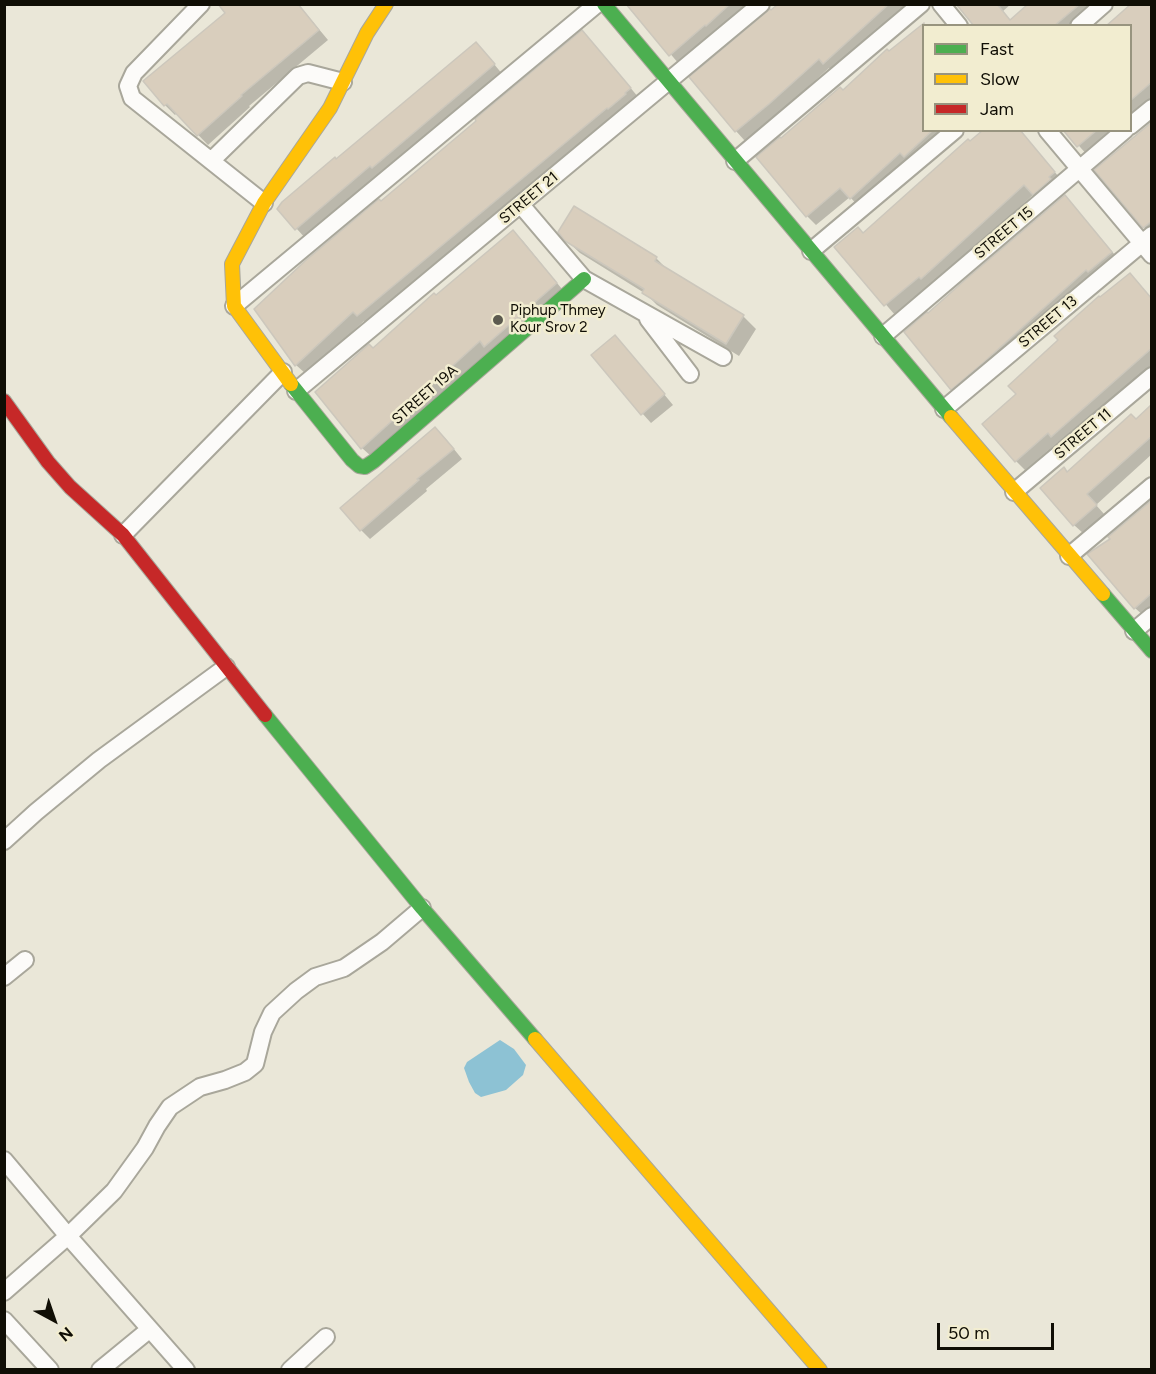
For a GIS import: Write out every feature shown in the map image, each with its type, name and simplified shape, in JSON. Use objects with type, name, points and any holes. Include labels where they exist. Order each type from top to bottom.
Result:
[{"type":"street","points":[[201,4],[134,73],[129,86],[132,98],[264,203]]},
{"type":"street","points":[[296,391],[234,306],[232,264],[264,203],[330,108],[367,33],[386,4]]},
{"type":"street","points":[[234,306],[597,4]]},
{"type":"street","points":[[604,4],[1014,492],[1152,651]]},
{"type":"street","name":"STREET 21","points":[[296,391],[761,4]]},
{"type":"street","points":[[735,161],[921,4]]},
{"type":"street","points":[[941,4],[957,24]]},
{"type":"street","points":[[1081,24],[1104,4]]},
{"type":"street","points":[[211,161],[298,76],[308,73],[343,82]]},
{"type":"street","points":[[1132,125],[1152,108]]},
{"type":"street","points":[[811,251],[953,132]]},
{"type":"street","points":[[1049,132],[1079,169],[1148,244]]},
{"type":"street","name":"STREET 15","points":[[883,336],[1123,132]]},
{"type":"street","points":[[521,205],[584,279],[723,357]]},
{"type":"street","name":"STREET 13","points":[[944,409],[1148,244]]},
{"type":"street","name":"STREET 19A","points":[[296,391],[352,460],[365,467],[584,279]]},
{"type":"street","points":[[644,313],[690,374]]},
{"type":"street","points":[[123,535],[283,372]]},
{"type":"street","name":"STREET 11","points":[[1014,492],[1152,376]]},
{"type":"street","points":[[4,401],[63,479],[123,535],[226,667],[422,908],[820,1370]]},
{"type":"street","points":[[1069,556],[1152,486]]},
{"type":"street","points":[[1134,631],[1152,616]]},
{"type":"street","points":[[4,841],[99,760],[226,667]]},
{"type":"street","points":[[4,1292],[68,1236],[114,1191],[145,1148],[170,1107],[200,1087],[245,1072],[255,1064],[263,1032],[272,1013],[315,977],[344,968],[382,942],[422,908]]},
{"type":"street","points":[[4,977],[25,960]]},
{"type":"street","points":[[4,1160],[186,1370]]},
{"type":"street","points":[[4,1320],[50,1370]]},
{"type":"street","points":[[100,1370],[150,1329]]},
{"type":"street","points":[[290,1370],[326,1338]]},
{"type":"water","points":[[500,1040],[514,1049],[526,1065],[523,1075],[506,1090],[481,1097],[475,1093],[464,1068],[467,1062]]},
{"type":"building","points":[[218,4],[298,4],[319,30],[241,95],[197,136],[167,104],[164,106],[143,81],[225,13]]},
{"type":"building","points":[[626,4],[730,4],[669,56]]},
{"type":"building","points":[[778,4],[889,4],[823,64],[819,59],[735,132],[689,77]]},
{"type":"building","points":[[956,4],[997,4],[1010,20],[1028,4],[1080,4],[1056,24],[972,24]]},
{"type":"building","points":[[1131,4],[1152,4],[1152,82],[1132,99],[1132,24],[1108,24]]},
{"type":"building","points":[[922,25],[922,132],[931,132],[904,157],[900,153],[850,199],[840,188],[806,217],[756,157],[840,87],[843,90],[887,49],[889,51]]},
{"type":"building","points":[[582,30],[631,88],[626,94],[357,316],[353,312],[295,366],[254,309],[305,261],[379,199],[381,201]]},
{"type":"building","points":[[476,42],[495,64],[295,230],[277,209],[282,202]]},
{"type":"building","points":[[1152,122],[1152,221],[1143,228],[1094,170]]},
{"type":"building","points":[[981,132],[1022,132],[1055,172],[1049,177],[1051,179],[1033,195],[1024,185],[921,279],[919,277],[884,306],[834,247],[858,227],[863,233],[968,139],[970,141]]},
{"type":"building","points":[[1065,132],[1095,132],[1077,147]]},
{"type":"building","points":[[1065,195],[1112,252],[1088,272],[1086,270],[951,390],[904,332]]},
{"type":"building","points":[[574,206],[657,257],[655,261],[744,315],[726,344],[642,293],[644,289],[565,241],[558,232]]},
{"type":"building","points":[[513,230],[557,283],[484,347],[480,341],[361,449],[315,392],[369,344],[373,348],[434,293],[436,295]]},
{"type":"building","points":[[1130,273],[1152,299],[1152,348],[1051,437],[1048,433],[1015,462],[982,424],[1016,394],[1008,386],[1058,340],[1054,336],[1099,296]]},
{"type":"building","points":[[615,335],[665,394],[641,415],[591,355]]},
{"type":"building","points":[[1152,404],[1152,436],[1087,494],[1097,505],[1073,526],[1040,488],[1064,467],[1067,472],[1131,414],[1136,419]]},
{"type":"building","points":[[435,427],[454,449],[360,531],[340,508]]},
{"type":"building","points":[[1152,500],[1152,593],[1134,609],[1087,554],[1110,539],[1108,537]]},
{"type":"traffic: fast","points":[[604,4],[951,417]]},
{"type":"traffic: fast","points":[[291,384],[352,460],[359,466],[365,467],[584,279]]},
{"type":"traffic: fast","points":[[1103,594],[1152,651]]},
{"type":"traffic: fast","points":[[265,715],[422,908],[535,1039]]},
{"type":"traffic: slow","points":[[291,384],[234,306],[232,264],[264,203],[330,108],[367,33],[386,4]]},
{"type":"traffic: slow","points":[[951,417],[1103,594]]},
{"type":"traffic: slow","points":[[535,1039],[820,1370]]},
{"type":"traffic: jam","points":[[4,401],[48,462],[70,487],[123,535],[265,715]]},
{"type":"place","name":"Piphup Thmey Kour Srov 2","points":[[498,320]]}]
